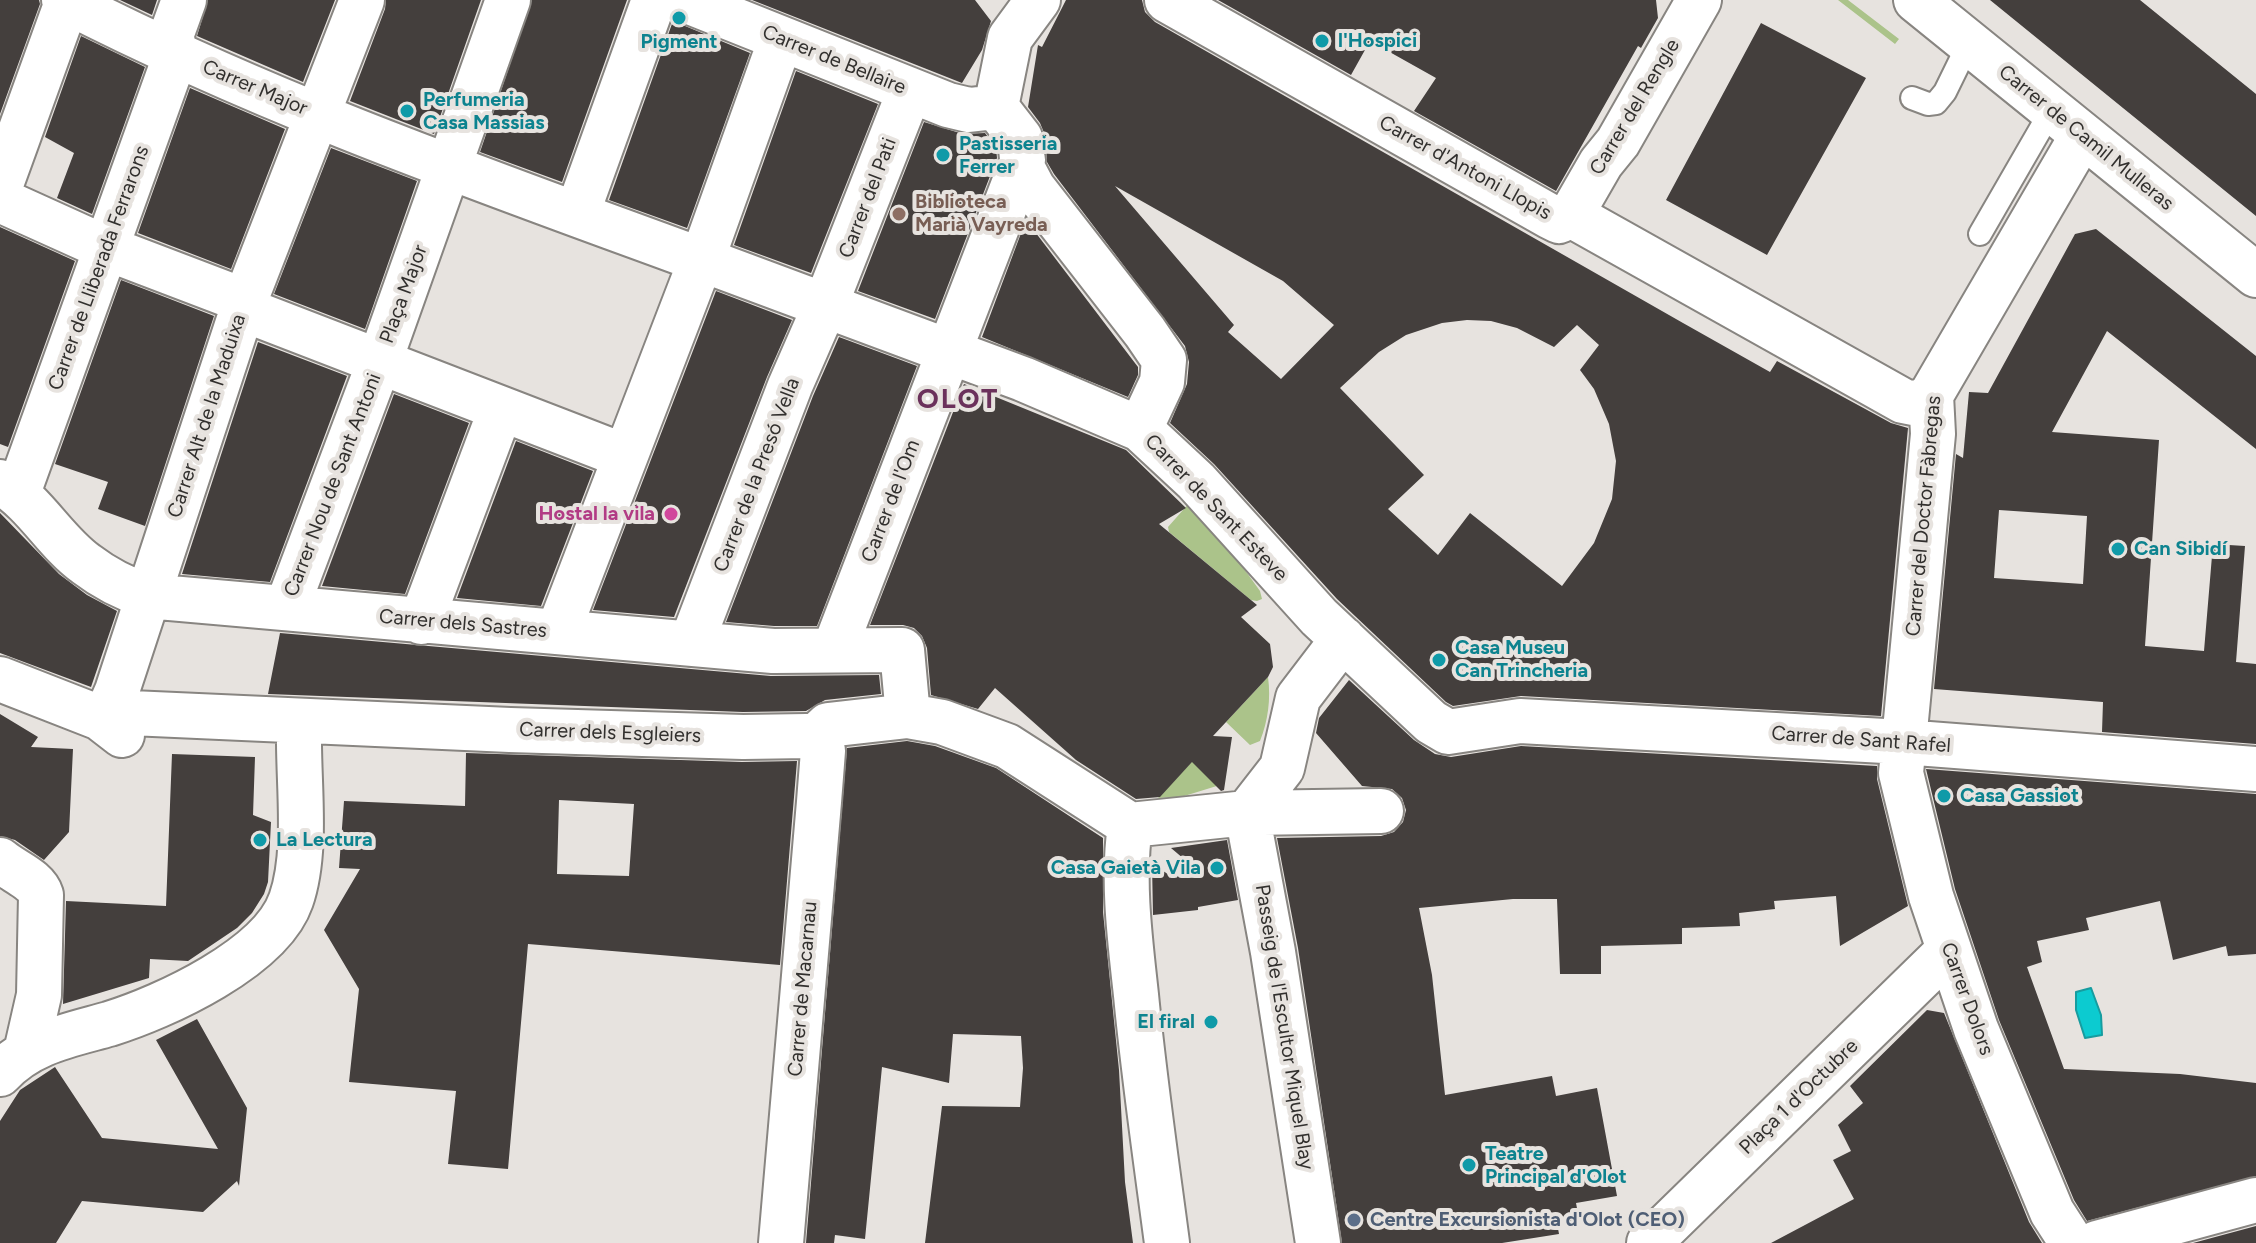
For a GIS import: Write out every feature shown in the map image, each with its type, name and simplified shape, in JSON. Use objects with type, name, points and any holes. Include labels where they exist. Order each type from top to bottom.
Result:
[{"type":"street","name":"Carrer de Lliberada Ferrarons","points":[[9,487],[106,248],[174,49],[173,26],[184,0]]},
{"type":"street","name":"Carrer Alt de la Maduixa","points":[[100,718],[110,707],[117,691],[244,305],[362,0]]},
{"type":"street","name":"Plaça Major","points":[[508,0],[379,363],[624,456]]},
{"type":"street","points":[[577,214],[654,0]]},
{"type":"street","name":"Carrer de Bellaire","points":[[685,0],[948,105],[969,110],[991,108]]},
{"type":"street","points":[[1038,0],[1002,19],[991,108],[1020,138],[1025,176],[1033,188],[1164,360],[1162,382],[1140,429]]},
{"type":"street","name":"Carrer d'Antoni Llopis","points":[[1167,0],[1551,217],[1559,221],[1571,215],[1903,401],[1918,404],[1931,395]]},
{"type":"street","name":"Carrer de Camil Mulleras","points":[[1916,0],[2256,275]]},
{"type":"street","name":"Carrer Major","points":[[65,1],[317,114],[450,167]]},
{"type":"street","points":[[0,187],[65,1]]},
{"type":"street","name":"Carrer del Rengle","points":[[1571,215],[1601,163],[1618,142],[1691,3]]},
{"type":"street","points":[[558,632],[624,456],[705,256],[781,39]]},
{"type":"street","name":"Carrer del Pati","points":[[825,306],[910,90]]},
{"type":"street","name":"Carrer del Doctor Fàbregas","points":[[1903,742],[1933,434],[1931,395],[2066,124]]},
{"type":"street","name":"Carrer de l'Om","points":[[834,650],[1023,160]]},
{"type":"street","points":[[450,167],[577,214],[705,256]]},
{"type":"street","points":[[0,200],[379,363]]},
{"type":"street","name":"Carrer de Sant Esteve","points":[[705,256],[721,267],[1023,379],[1140,429],[1196,481],[1319,617],[1431,722],[1448,732],[1456,746]]},
{"type":"street","name":"Carrer de la Presó Vella","points":[[691,644],[790,386],[825,306]]},
{"type":"street","name":"Carrer Nou de Sant Antoni","points":[[287,607],[379,363]]},
{"type":"street","points":[[421,622],[501,409]]},
{"type":"street","name":"Carrer dels Sastres","points":[[9,487],[84,563],[147,596],[773,651],[902,650],[900,717]]},
{"type":"street","points":[[1247,813],[1282,768],[1298,698],[1343,639]]},
{"type":"street","name":"Carrer dels Esgleiers","points":[[0,679],[100,718],[131,713],[271,717],[309,732],[807,736],[813,739],[828,725],[900,717],[942,722],[1007,746],[1130,825]]},
{"type":"street","name":"Carrer de Sant Rafel","points":[[1456,746],[1520,721],[1903,742],[2256,769]]},
{"type":"street","points":[[13,1063],[47,1041],[137,1015],[191,991],[266,937],[287,910],[296,880],[309,732]]},
{"type":"street","name":"Carrer de Macarnau","points":[[781,1243],[823,751],[813,739]]},
{"type":"street","name":"Carrer Dolors","points":[[1903,742],[1901,773],[1931,896],[1949,950],[1976,1029],[2046,1198],[2060,1228],[2072,1243]]},
{"type":"street","points":[[1167,1243],[1145,1085],[1132,955],[1126,855],[1130,825],[1247,813],[1381,811]]},
{"type":"street","name":"Passeig de l'Escultor Miquel Blay","points":[[1247,813],[1270,937],[1318,1243]]},
{"type":"street","points":[[0,860],[16,874],[34,881],[41,895],[39,995],[13,1063]]},
{"type":"street","name":"Plaça 1 d'Octubre","points":[[1649,1243],[1949,950]]},
{"type":"street","points":[[2097,1243],[2256,1200]]},
{"type":"lane","points":[[1912,98],[1928,104],[1941,98],[1969,43]]},
{"type":"lane","points":[[1980,234],[2066,124]]},
{"type":"green space","points":[[1838,0],[1848,0],[1899,39],[1895,44]]},
{"type":"green space","points":[[1191,501],[1196,502],[1260,591],[1262,599],[1251,600],[1169,532],[1168,527]]},
{"type":"green space","points":[[1268,677],[1269,702],[1265,726],[1260,741],[1250,745],[1226,722]]},
{"type":"green space","points":[[1200,753],[1220,785],[1181,797],[1158,798]]},
{"type":"water","points":[[2091,988],[2101,1015],[2102,1035],[2085,1038],[2076,1010],[2076,992]]},
{"type":"building","points":[[0,0],[39,0],[40,4],[0,114]]},
{"type":"building","points":[[120,0],[157,0],[152,15]]},
{"type":"building","points":[[208,0],[335,0],[303,82],[197,36]]},
{"type":"building","points":[[386,0],[481,0],[434,134],[350,101]]},
{"type":"building","points":[[532,0],[627,0],[562,182],[480,152]]},
{"type":"building","points":[[752,0],[975,0],[991,21],[982,50],[962,83]]},
{"type":"building","points":[[1066,0],[1142,0],[1145,12],[1155,22],[1770,372],[1777,361],[1891,423],[1908,428],[1881,716],[1521,696],[1453,706],[1446,702],[1337,599],[1214,464],[1170,423],[1187,384],[1189,362],[1185,346],[1047,162],[1045,135],[1028,107],[1038,45],[1042,47]],"holes":[[[1115,186],[1283,281],[1334,325],[1281,379],[1228,332],[1234,325]],[[1491,321],[1517,328],[1554,347],[1577,325],[1599,345],[1580,370],[1594,389],[1609,424],[1616,461],[1612,499],[1594,543],[1562,586],[1470,513],[1438,555],[1388,509],[1424,475],[1340,388],[1379,352],[1406,335],[1442,323]]]},
{"type":"building","points":[[1218,0],[1656,0],[1658,18],[1641,48],[1638,46],[1556,191],[1414,111],[1436,78],[1370,41],[1351,75]]},
{"type":"building","points":[[1990,0],[2140,0],[2256,94],[2256,216]]},
{"type":"building","points":[[673,21],[750,53],[687,228],[609,200]]},
{"type":"building","points":[[1761,23],[1866,78],[1767,255],[1666,200]]},
{"type":"building","points":[[81,36],[145,67],[92,214],[57,198],[74,153],[45,137]]},
{"type":"building","points":[[796,71],[878,104],[811,273],[734,245]]},
{"type":"building","points":[[190,88],[285,129],[231,269],[138,233]]},
{"type":"building","points":[[924,122],[963,134],[985,133],[996,148],[997,158],[935,319],[858,291]]},
{"type":"building","points":[[331,148],[417,181],[365,329],[274,294]]},
{"type":"building","points":[[1026,220],[1138,367],[1138,375],[1128,397],[982,337]]},
{"type":"building","points":[[0,227],[75,261],[8,447],[0,444]]},
{"type":"building","name":"Can Sibidí","points":[[2096,229],[2256,356],[2256,449],[2107,331],[2052,432],[2159,440],[2145,646],[2204,651],[2213,544],[2245,546],[2236,662],[2256,664],[2256,744],[2102,732],[2103,702],[1934,689],[1956,454],[1963,458],[1969,392],[1988,393],[2075,234]],"holes":[[[1999,510],[2087,516],[2083,584],[1994,578]]]},
{"type":"building","points":[[121,280],[214,316],[145,526],[98,509],[108,482],[55,464]]},
{"type":"building","points":[[716,291],[792,320],[674,617],[593,610]]},
{"type":"building","points":[[839,337],[917,366],[817,626],[726,622],[813,396]]},
{"type":"building","points":[[258,342],[347,376],[270,582],[182,574]]},
{"type":"building","points":[[964,384],[1126,450],[1186,508],[1159,524],[1257,605],[1241,617],[1270,644],[1273,667],[1268,677],[1213,736],[1232,737],[1224,790],[1221,791],[1192,762],[1160,797],[1136,799],[1076,760],[995,688],[978,709],[931,695],[927,648],[922,636],[914,628],[903,625],[870,625]]},
{"type":"building","points":[[394,394],[469,423],[405,594],[322,586]]},
{"type":"building","points":[[516,441],[593,471],[541,606],[457,598]]},
{"type":"building","points":[[0,513],[59,574],[87,595],[117,611],[91,687],[0,653]]},
{"type":"building","points":[[280,633],[771,676],[879,675],[881,694],[825,700],[806,711],[743,712],[268,694]]},
{"type":"building","points":[[1349,680],[1414,740],[1435,754],[1451,757],[1521,746],[1877,766],[1877,779],[1908,906],[1840,946],[1836,896],[1774,901],[1775,909],[1739,913],[1740,926],[1682,928],[1682,944],[1601,946],[1601,974],[1560,974],[1557,899],[1513,899],[1419,908],[1432,975],[1445,1095],[1552,1076],[1556,1096],[1597,1088],[1617,1196],[1576,1203],[1579,1219],[1557,1223],[1559,1234],[1502,1243],[1342,1243],[1298,948],[1277,838],[1381,836],[1394,832],[1403,822],[1406,810],[1402,798],[1392,789],[1362,786],[1316,733],[1319,718]]},
{"type":"building","points":[[0,714],[38,737],[31,747],[73,749],[69,832],[44,860],[15,840],[0,836]]},
{"type":"building","points":[[907,741],[935,746],[996,768],[1103,838],[1103,912],[1119,1070],[1125,1182],[1133,1243],[925,1243],[942,1106],[1020,1107],[1023,1068],[1021,1036],[953,1034],[949,1083],[882,1067],[865,1239],[835,1235],[834,1243],[806,1243],[847,748]]},
{"type":"building","points":[[466,753],[797,761],[780,965],[528,944],[508,1169],[448,1164],[456,1091],[349,1082],[359,989],[324,930],[360,869],[339,868],[344,801],[465,806]],"holes":[[[559,800],[634,804],[629,876],[557,874]]]},
{"type":"building","points":[[172,754],[255,757],[253,815],[271,822],[268,882],[264,894],[252,913],[237,928],[188,961],[150,959],[149,978],[63,1004],[66,901],[166,906]]},
{"type":"building","points":[[1926,769],[2256,794],[2256,954],[2228,956],[2226,946],[2173,960],[2160,901],[2086,918],[2089,930],[2037,941],[2042,962],[2027,967],[2064,1069],[2180,1074],[2256,1083],[2256,1176],[2087,1221],[2074,1200],[1999,1020],[1955,889]]},
{"type":"building","points":[[1227,840],[1238,900],[1198,907],[1198,910],[1153,915],[1152,864],[1171,876],[1184,859],[1171,848]]},
{"type":"building","points":[[1927,1010],[1944,1013],[2029,1222],[2042,1243],[1771,1243],[1854,1199],[1833,1160],[1851,1151],[1838,1125],[1863,1103],[1850,1086]]},
{"type":"building","points":[[197,1019],[247,1108],[239,1186],[237,1181],[203,1212],[82,1201],[56,1243],[0,1243],[0,1121],[20,1090],[55,1067],[102,1138],[218,1149],[156,1040]]},
{"type":"building","points":[[2256,1226],[2256,1243],[2193,1243]]},
{"type":"place","name":"Pigment","points":[[679,18]]},
{"type":"place","name":"l'Hospici","points":[[1322,41]]},
{"type":"place","name":"Perfumeria Casa Massias","points":[[407,111]]},
{"type":"place","name":"Pastisseria Ferrer","points":[[943,155]]},
{"type":"place","name":"Biblioteca Marià Vayreda","points":[[899,214]]},
{"type":"place","name":"Hostal la vila","points":[[671,514]]},
{"type":"place","name":"Can Sibidí","points":[[2118,549]]},
{"type":"place","name":"Casa Museu Can Trincheria","points":[[1439,660]]},
{"type":"place","name":"Casa Gassiot","points":[[1944,796]]},
{"type":"place","name":"La Lectura","points":[[260,840]]},
{"type":"place","name":"Casa Gaietà Vila","points":[[1217,868]]},
{"type":"place","name":"El firal","points":[[1211,1022]]},
{"type":"place","name":"Teatre Principal d'Olot","points":[[1469,1165]]},
{"type":"place","name":"Centre Excursionista d'Olot (CEO)","points":[[1354,1220]]},
{"type":"district","name":"OLOT","points":[[958,400]]}]
